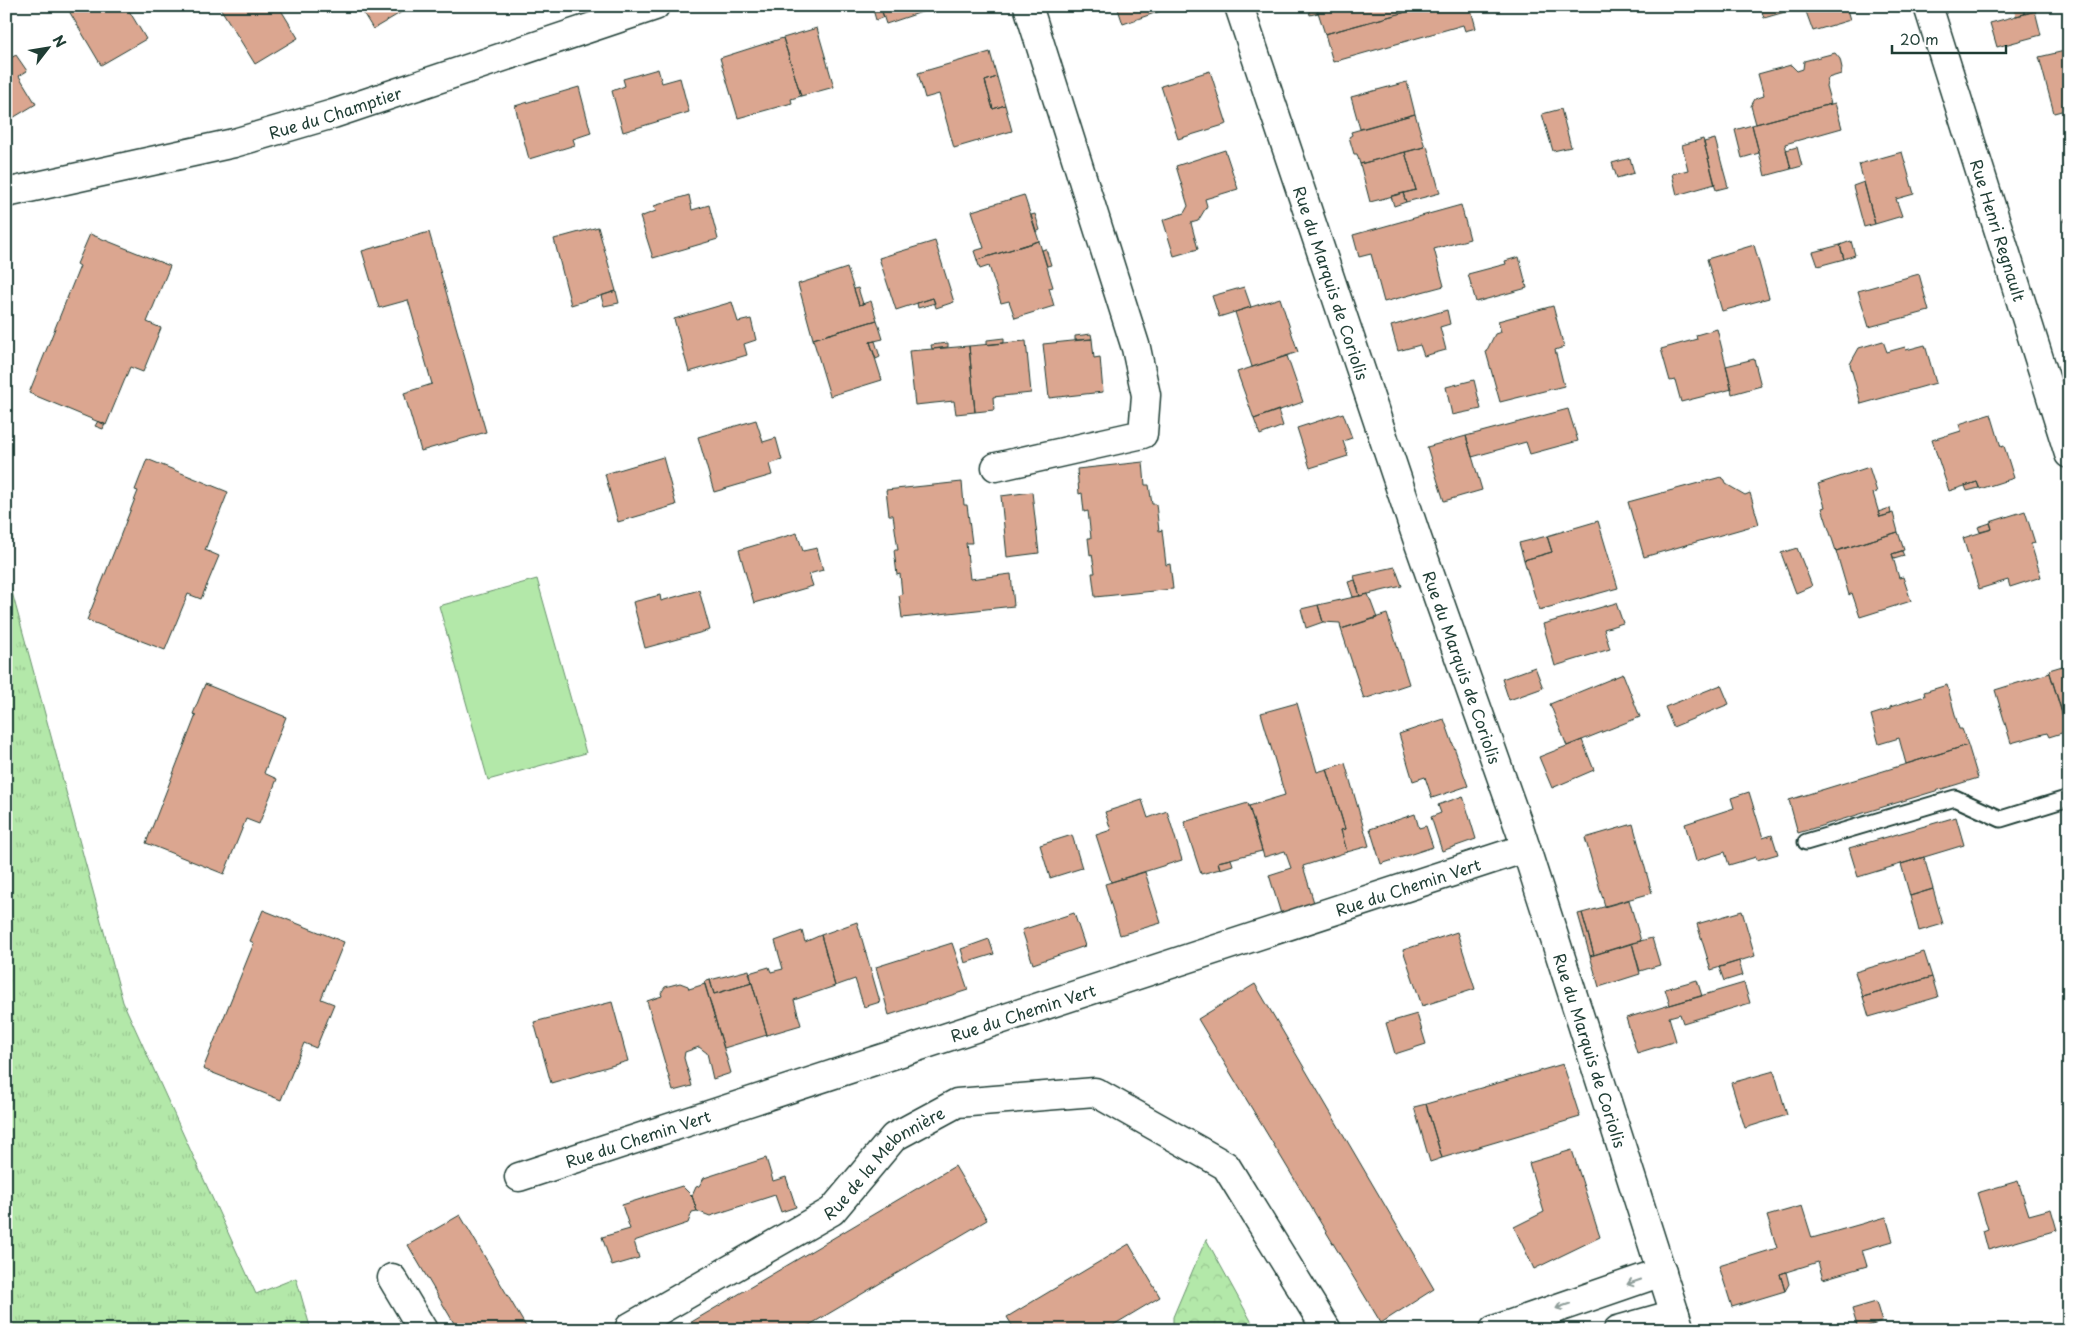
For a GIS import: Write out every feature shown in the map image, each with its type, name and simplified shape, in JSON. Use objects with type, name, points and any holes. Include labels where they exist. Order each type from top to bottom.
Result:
[{"type":"street","name":"Rue du Champtier","points":[[6,193],[234,143],[324,117],[655,6]]},
{"type":"street","points":[[996,467],[1143,434],[1146,396],[1136,348],[1028,6]]},
{"type":"street","name":"Rue du Marquis de Coriolis","points":[[1239,6],[1416,538],[1526,848],[1677,1322]]},
{"type":"street","name":"Rue Henri Regnault","points":[[1928,6],[2069,454]]},
{"type":"street","name":"Rue du Chemin Vert","points":[[519,1177],[1526,848]]},
{"type":"street","name":"Rue de la Melonnière","points":[[630,1330],[630,1327],[832,1211],[894,1137],[957,1102],[1095,1092],[1226,1166],[1327,1330]]},
{"type":"street","points":[[1494,1330],[1522,1325],[1662,1272]]},
{"type":"street","points":[[392,1278],[423,1330]]},
{"type":"street","points":[[1618,1330],[1677,1322]]},
{"type":"lane","points":[[1806,842],[1956,798],[2001,819],[2069,798]]},
{"type":"green space","points":[[6,570],[123,1002],[256,1294],[296,1278],[311,1330],[6,1330]]},
{"type":"green space","points":[[537,579],[586,753],[488,780],[439,606]]},
{"type":"green space","points":[[1206,1239],[1256,1330],[1173,1330],[1173,1317]]},
{"type":"building","points":[[66,6],[132,6],[128,9],[146,39],[101,65]]},
{"type":"building","points":[[219,6],[287,6],[281,10],[298,38],[255,64]]},
{"type":"building","points":[[359,6],[412,6],[373,29]]},
{"type":"building","points":[[872,6],[880,6],[884,17],[876,20]]},
{"type":"building","points":[[880,6],[934,6],[934,8],[886,24]]},
{"type":"building","points":[[1117,6],[1168,6],[1169,8],[1123,24]]},
{"type":"building","points":[[1308,6],[1316,6],[1318,13],[1310,15]]},
{"type":"building","points":[[1316,6],[1428,6],[1325,34]]},
{"type":"building","points":[[1428,6],[1470,6],[1476,28],[1465,31],[1463,25],[1333,62],[1325,34]]},
{"type":"building","points":[[1760,6],[1806,6],[1764,18]]},
{"type":"building","points":[[1816,6],[1846,6],[1850,20],[1813,31],[1805,9]]},
{"type":"building","points":[[2022,6],[2025,14],[2016,16],[2014,7]]},
{"type":"building","points":[[2022,6],[2053,6],[2025,14]]},
{"type":"building","points":[[2035,11],[2041,35],[1997,47],[1990,23]]},
{"type":"building","points":[[817,28],[834,87],[801,96],[783,38]]},
{"type":"building","points":[[783,38],[801,96],[791,99],[792,103],[738,118],[720,58]]},
{"type":"building","points":[[2069,50],[2069,109],[2054,113],[2039,57]]},
{"type":"building","points":[[990,52],[997,77],[985,81],[993,109],[1005,105],[1012,131],[954,148],[939,94],[925,98],[918,73]]},
{"type":"building","points":[[1835,53],[1840,59],[1842,68],[1841,74],[1828,78],[1826,86],[1831,104],[1756,124],[1751,106],[1755,99],[1764,96],[1758,74],[1791,65],[1797,71],[1803,69],[1804,61]]},
{"type":"building","points":[[6,55],[9,59],[16,55],[27,71],[19,76],[36,104],[6,122]]},
{"type":"building","points":[[658,69],[662,83],[680,78],[689,112],[623,132],[612,91],[625,86],[623,79]]},
{"type":"building","points":[[1210,71],[1227,124],[1178,139],[1161,86]]},
{"type":"building","points":[[997,77],[1005,105],[993,109],[985,81]]},
{"type":"building","points":[[1407,82],[1415,114],[1360,129],[1351,97]]},
{"type":"building","points":[[579,87],[591,133],[573,139],[575,145],[529,159],[515,106]]},
{"type":"building","points":[[1835,103],[1842,128],[1785,144],[1791,169],[1765,176],[1752,125]]},
{"type":"building","points":[[1561,109],[1571,147],[1553,151],[1542,114]]},
{"type":"building","points":[[1415,114],[1425,147],[1360,164],[1357,154],[1354,154],[1349,137],[1352,135],[1351,132]]},
{"type":"building","points":[[1752,125],[1759,153],[1742,158],[1735,130]]},
{"type":"building","points":[[1703,139],[1715,184],[1677,195],[1672,174],[1688,170],[1682,145]]},
{"type":"building","points":[[1715,139],[1728,187],[1716,190],[1704,142]]},
{"type":"building","points":[[1427,146],[1440,193],[1406,202],[1403,193],[1416,190],[1405,152]]},
{"type":"building","points":[[1797,147],[1802,166],[1791,169],[1786,150]]},
{"type":"building","points":[[1225,150],[1238,189],[1205,199],[1207,206],[1198,221],[1191,223],[1198,249],[1174,256],[1163,220],[1184,213],[1188,206],[1176,166]]},
{"type":"building","points":[[1405,152],[1416,190],[1370,202],[1360,164]]},
{"type":"building","points":[[1902,152],[1914,194],[1896,199],[1902,216],[1875,224],[1859,164]]},
{"type":"building","points":[[1630,158],[1634,173],[1617,178],[1612,163]]},
{"type":"building","points":[[1864,182],[1875,224],[1864,227],[1853,186]]},
{"type":"building","points":[[1403,193],[1406,202],[1394,206],[1391,196]]},
{"type":"building","points":[[689,195],[692,210],[709,205],[718,239],[653,258],[640,217],[656,211],[654,206]]},
{"type":"building","points":[[1024,195],[1039,241],[977,260],[974,251],[984,248],[972,211]]},
{"type":"building","points":[[1461,205],[1470,239],[1434,249],[1444,286],[1384,302],[1371,254],[1359,257],[1353,235]]},
{"type":"building","points":[[1035,214],[1040,230],[1036,232],[1031,215]]},
{"type":"building","points":[[2069,217],[2069,235],[2064,219]]},
{"type":"building","points":[[598,227],[616,291],[571,305],[554,239]]},
{"type":"building","points":[[429,232],[486,432],[421,451],[404,393],[432,384],[408,300],[379,308],[362,251]]},
{"type":"building","points":[[90,234],[170,266],[147,322],[161,328],[143,372],[130,367],[106,425],[29,393],[80,266],[77,264]]},
{"type":"building","points":[[935,241],[954,302],[936,308],[933,298],[896,310],[879,258]]},
{"type":"building","points":[[1039,241],[1053,287],[1049,288],[1054,306],[1015,318],[1009,301],[1001,303],[989,266],[980,269],[977,260]]},
{"type":"building","points":[[1851,241],[1855,255],[1844,259],[1840,245]]},
{"type":"building","points":[[1754,245],[1769,298],[1722,311],[1707,259]]},
{"type":"building","points":[[1840,245],[1844,259],[1818,266],[1813,252]]},
{"type":"building","points":[[1046,249],[1051,265],[1047,266],[1042,250]]},
{"type":"building","points":[[1519,257],[1527,288],[1476,302],[1468,274],[1506,264],[1505,261]]},
{"type":"building","points":[[847,268],[859,305],[871,301],[877,320],[813,339],[798,284]]},
{"type":"building","points":[[1919,274],[1929,311],[1869,327],[1858,291]]},
{"type":"building","points":[[1244,287],[1251,307],[1219,317],[1212,296]]},
{"type":"building","points":[[858,288],[863,304],[859,305],[854,289]]},
{"type":"building","points":[[616,291],[619,303],[604,306],[601,296]]},
{"type":"building","points":[[933,298],[935,303],[918,308],[917,303]]},
{"type":"building","points":[[1280,298],[1298,352],[1252,367],[1235,312]]},
{"type":"building","points":[[732,302],[738,322],[751,319],[756,340],[744,344],[747,355],[689,372],[674,319]]},
{"type":"building","points":[[1553,306],[1564,347],[1555,350],[1564,386],[1500,402],[1486,352],[1495,334],[1501,332],[1498,321]]},
{"type":"building","points":[[1447,310],[1450,324],[1440,327],[1446,350],[1424,356],[1420,345],[1398,351],[1391,326]]},
{"type":"building","points":[[877,320],[883,339],[870,342],[882,380],[830,396],[813,339]]},
{"type":"building","points":[[1717,329],[1732,389],[1681,402],[1675,380],[1670,381],[1661,349],[1697,339],[1696,335]]},
{"type":"building","points":[[1091,334],[1092,339],[1075,340],[1075,336]]},
{"type":"building","points":[[1004,338],[1004,343],[987,345],[987,340]]},
{"type":"building","points":[[1092,339],[1094,358],[1100,357],[1103,392],[1049,398],[1043,344]]},
{"type":"building","points":[[875,341],[880,357],[876,359],[870,342]]},
{"type":"building","points":[[1026,341],[1031,393],[993,397],[994,410],[975,412],[969,346]]},
{"type":"building","points":[[1883,341],[1887,352],[1905,347],[1906,350],[1925,345],[1936,383],[1861,404],[1850,364],[1859,348]]},
{"type":"building","points":[[948,343],[948,347],[932,349],[931,345]]},
{"type":"building","points":[[969,346],[975,412],[956,414],[954,401],[915,405],[909,351]]},
{"type":"building","points":[[1287,356],[1303,402],[1254,419],[1237,372]]},
{"type":"building","points":[[1754,359],[1761,386],[1732,394],[1726,366]]},
{"type":"building","points":[[1474,380],[1481,409],[1452,415],[1446,387]]},
{"type":"building","points":[[1568,409],[1578,441],[1530,454],[1526,442],[1472,457],[1466,436]]},
{"type":"building","points":[[1278,410],[1283,426],[1260,435],[1254,419]]},
{"type":"building","points":[[1343,413],[1352,438],[1343,441],[1348,456],[1310,468],[1297,428]]},
{"type":"building","points":[[1991,414],[2001,447],[2004,446],[2014,478],[1980,489],[1977,482],[1949,491],[1932,440],[1961,431],[1959,424]]},
{"type":"building","points":[[756,420],[763,442],[776,438],[782,460],[769,464],[772,475],[714,492],[698,437]]},
{"type":"building","points":[[98,421],[105,424],[103,429],[95,426]]},
{"type":"building","points":[[1466,436],[1482,490],[1444,501],[1427,447]]},
{"type":"building","points":[[663,457],[676,505],[618,522],[605,474]]},
{"type":"building","points":[[147,459],[228,492],[205,550],[219,556],[201,599],[188,594],[165,650],[87,620],[138,491],[135,490]]},
{"type":"building","points":[[1143,462],[1145,485],[1149,485],[1152,504],[1156,504],[1159,531],[1162,530],[1166,565],[1170,564],[1173,589],[1095,597],[1092,573],[1095,573],[1088,538],[1091,538],[1088,511],[1084,512],[1082,493],[1079,494],[1077,469]]},
{"type":"building","points":[[1869,467],[1877,492],[1873,493],[1880,517],[1893,513],[1898,532],[1836,551],[1822,508],[1825,507],[1818,484]]},
{"type":"building","points":[[1721,477],[1725,480],[1726,484],[1745,495],[1750,493],[1759,524],[1644,557],[1628,502]]},
{"type":"building","points":[[962,482],[964,505],[967,505],[972,543],[966,543],[970,579],[1011,574],[1014,606],[902,618],[899,595],[902,594],[900,574],[897,575],[894,550],[898,550],[893,515],[889,515],[886,490]]},
{"type":"building","points":[[1977,482],[1979,488],[1967,491],[1965,486]]},
{"type":"building","points":[[1032,492],[1039,553],[1007,557],[1001,496]]},
{"type":"building","points":[[1890,508],[1891,514],[1880,517],[1878,512]]},
{"type":"building","points":[[2025,511],[2035,543],[2031,544],[2041,577],[2010,587],[2008,580],[1979,589],[1963,538],[1992,529],[1990,522]]},
{"type":"building","points":[[1598,521],[1618,588],[1539,610],[1524,560],[1552,552],[1547,536]]},
{"type":"building","points":[[1990,523],[1992,529],[1980,532],[1978,527]]},
{"type":"building","points":[[1898,532],[1904,550],[1892,554],[1899,578],[1903,577],[1911,601],[1860,617],[1852,593],[1849,595],[1836,551]]},
{"type":"building","points":[[797,533],[803,551],[817,548],[823,570],[809,574],[813,586],[754,603],[739,550]]},
{"type":"building","points":[[1547,536],[1552,552],[1524,560],[1519,543]]},
{"type":"building","points":[[1797,548],[1812,586],[1796,593],[1781,553]]},
{"type":"building","points":[[1902,551],[1904,556],[1894,559],[1892,554]]},
{"type":"building","points":[[1395,567],[1402,586],[1360,596],[1354,576]]},
{"type":"building","points":[[1355,580],[1360,596],[1353,597],[1348,582]]},
{"type":"building","points":[[699,590],[710,630],[645,648],[633,602],[660,595],[661,601]]},
{"type":"building","points":[[1368,594],[1377,618],[1341,629],[1340,623],[1323,622],[1318,605]]},
{"type":"building","points":[[1616,603],[1623,623],[1604,629],[1610,649],[1555,666],[1543,624]]},
{"type":"building","points":[[1318,605],[1323,622],[1306,628],[1301,609]]},
{"type":"building","points":[[1387,614],[1409,684],[1364,699],[1341,629]]},
{"type":"building","points":[[2069,664],[2069,734],[2068,734],[2049,670]]},
{"type":"building","points":[[1535,667],[1543,688],[1509,700],[1502,679]]},
{"type":"building","points":[[2050,673],[2068,731],[2049,737],[2047,733],[2011,743],[1995,690]]},
{"type":"building","points":[[1623,674],[1640,717],[1567,746],[1550,704]]},
{"type":"building","points":[[205,684],[286,717],[264,773],[277,779],[259,824],[246,819],[224,874],[146,843],[196,715],[193,714]]},
{"type":"building","points":[[1721,685],[1729,704],[1673,727],[1665,707]]},
{"type":"building","points":[[1947,685],[1959,729],[1962,729],[1968,745],[1906,764],[1899,738],[1879,744],[1871,715],[1925,696],[1924,692]]},
{"type":"building","points":[[1297,703],[1317,772],[1327,769],[1345,829],[1341,830],[1347,852],[1303,866],[1315,906],[1282,917],[1269,875],[1291,868],[1285,851],[1264,857],[1249,806],[1285,795],[1261,713]]},
{"type":"building","points":[[1444,719],[1468,786],[1432,798],[1425,777],[1413,781],[1399,734]]},
{"type":"building","points":[[1582,740],[1594,770],[1552,788],[1539,757]]},
{"type":"building","points":[[1968,745],[1978,778],[1798,833],[1789,800]]},
{"type":"building","points":[[1345,763],[1369,846],[1347,852],[1341,830],[1345,829],[1327,769]]},
{"type":"building","points":[[1749,792],[1763,838],[1772,835],[1778,854],[1757,860],[1756,857],[1729,865],[1725,852],[1696,861],[1685,824],[1734,808],[1731,798]]},
{"type":"building","points":[[1463,796],[1476,839],[1442,851],[1431,817],[1441,813],[1438,805]]},
{"type":"building","points":[[1142,800],[1148,818],[1167,811],[1182,860],[1111,882],[1096,835],[1111,830],[1105,812]]},
{"type":"building","points":[[1248,803],[1262,851],[1218,862],[1220,869],[1201,874],[1184,822]]},
{"type":"building","points":[[1415,814],[1419,828],[1426,826],[1433,847],[1381,864],[1370,829]]},
{"type":"building","points":[[1956,817],[1964,845],[1858,877],[1849,848]]},
{"type":"building","points":[[1633,824],[1652,893],[1605,906],[1585,838]]},
{"type":"building","points":[[1072,835],[1082,868],[1050,878],[1040,845]]},
{"type":"building","points":[[1924,857],[1933,889],[1910,896],[1901,864]]},
{"type":"building","points":[[1231,859],[1233,865],[1220,869],[1218,862]]},
{"type":"building","points":[[1145,872],[1161,923],[1120,935],[1105,884]]},
{"type":"building","points":[[1933,889],[1943,924],[1919,931],[1910,896]]},
{"type":"building","points":[[1629,900],[1641,941],[1594,955],[1582,913]]},
{"type":"building","points":[[263,910],[344,942],[321,999],[334,1004],[316,1048],[304,1043],[281,1100],[203,1069],[254,943],[250,941]]},
{"type":"building","points":[[1742,911],[1755,956],[1711,970],[1697,924]]},
{"type":"building","points":[[1074,913],[1085,946],[1033,964],[1022,930]]},
{"type":"building","points":[[1582,913],[1594,955],[1590,956],[1578,914]]},
{"type":"building","points":[[857,922],[880,1002],[864,1007],[855,979],[835,986],[821,935]]},
{"type":"building","points":[[802,931],[805,942],[821,935],[835,986],[794,1000],[801,1025],[767,1035],[749,973],[769,967],[771,972],[783,969],[775,941]]},
{"type":"building","points":[[1457,932],[1475,989],[1422,1006],[1403,950]]},
{"type":"building","points":[[1652,938],[1660,965],[1640,971],[1632,943]]},
{"type":"building","points":[[989,939],[994,954],[965,963],[961,949]]},
{"type":"building","points":[[952,943],[968,990],[889,1015],[876,967]]},
{"type":"building","points":[[1632,943],[1640,974],[1599,987],[1590,956]]},
{"type":"building","points":[[1924,952],[1932,977],[1863,997],[1855,972]]},
{"type":"building","points":[[1739,961],[1743,975],[1724,981],[1719,967]]},
{"type":"building","points":[[749,970],[752,983],[714,994],[710,980]]},
{"type":"building","points":[[1932,977],[1938,997],[1869,1017],[1863,997]]},
{"type":"building","points":[[710,980],[714,994],[752,983],[767,1035],[724,1048],[704,982]]},
{"type":"building","points":[[1697,980],[1702,996],[1670,1005],[1665,989]]},
{"type":"building","points":[[680,983],[688,986],[689,989],[705,984],[731,1073],[713,1079],[707,1053],[699,1047],[685,1052],[684,1058],[692,1086],[673,1091],[647,1001],[662,996],[661,993],[665,987]]},
{"type":"building","points":[[1744,983],[1750,1003],[1683,1023],[1680,1014],[1669,1017],[1676,1041],[1637,1053],[1626,1018]]},
{"type":"building","points":[[1255,984],[1434,1289],[1381,1323],[1198,1019]]},
{"type":"building","points":[[612,1002],[628,1061],[551,1083],[534,1022]]},
{"type":"building","points":[[1417,1014],[1426,1044],[1395,1054],[1386,1023]]},
{"type":"building","points":[[1563,1064],[1580,1117],[1442,1158],[1426,1104]]},
{"type":"building","points":[[1774,1071],[1787,1115],[1745,1128],[1731,1083]]},
{"type":"building","points":[[1426,1104],[1442,1158],[1430,1162],[1414,1107]]},
{"type":"building","points":[[1572,1150],[1600,1237],[1534,1269],[1514,1227],[1544,1212],[1529,1163]]},
{"type":"building","points":[[766,1158],[773,1181],[786,1177],[796,1207],[781,1212],[775,1195],[710,1216],[697,1211],[692,1196],[696,1187],[699,1186],[704,1178]]},
{"type":"building","points":[[955,1166],[987,1220],[801,1330],[678,1330]]},
{"type":"building","points":[[2018,1181],[2029,1215],[2051,1209],[2057,1230],[1988,1250],[1983,1231],[1988,1229],[1977,1193]]},
{"type":"building","points":[[682,1186],[692,1196],[697,1211],[692,1212],[688,1223],[634,1241],[639,1258],[612,1266],[602,1237],[630,1229],[622,1205]]},
{"type":"building","points":[[1802,1206],[1812,1238],[1886,1217],[1893,1241],[1862,1250],[1867,1266],[1823,1279],[1818,1262],[1780,1274],[1785,1291],[1732,1307],[1719,1266],[1777,1248],[1767,1216]]},
{"type":"building","points":[[460,1215],[528,1330],[458,1330],[408,1245]]},
{"type":"building","points":[[1129,1244],[1160,1297],[1105,1330],[1015,1330],[1007,1317]]},
{"type":"building","points":[[1786,1272],[1789,1284],[1785,1291],[1780,1274]]},
{"type":"building","points":[[1876,1302],[1882,1322],[1858,1329],[1852,1309]]}]
